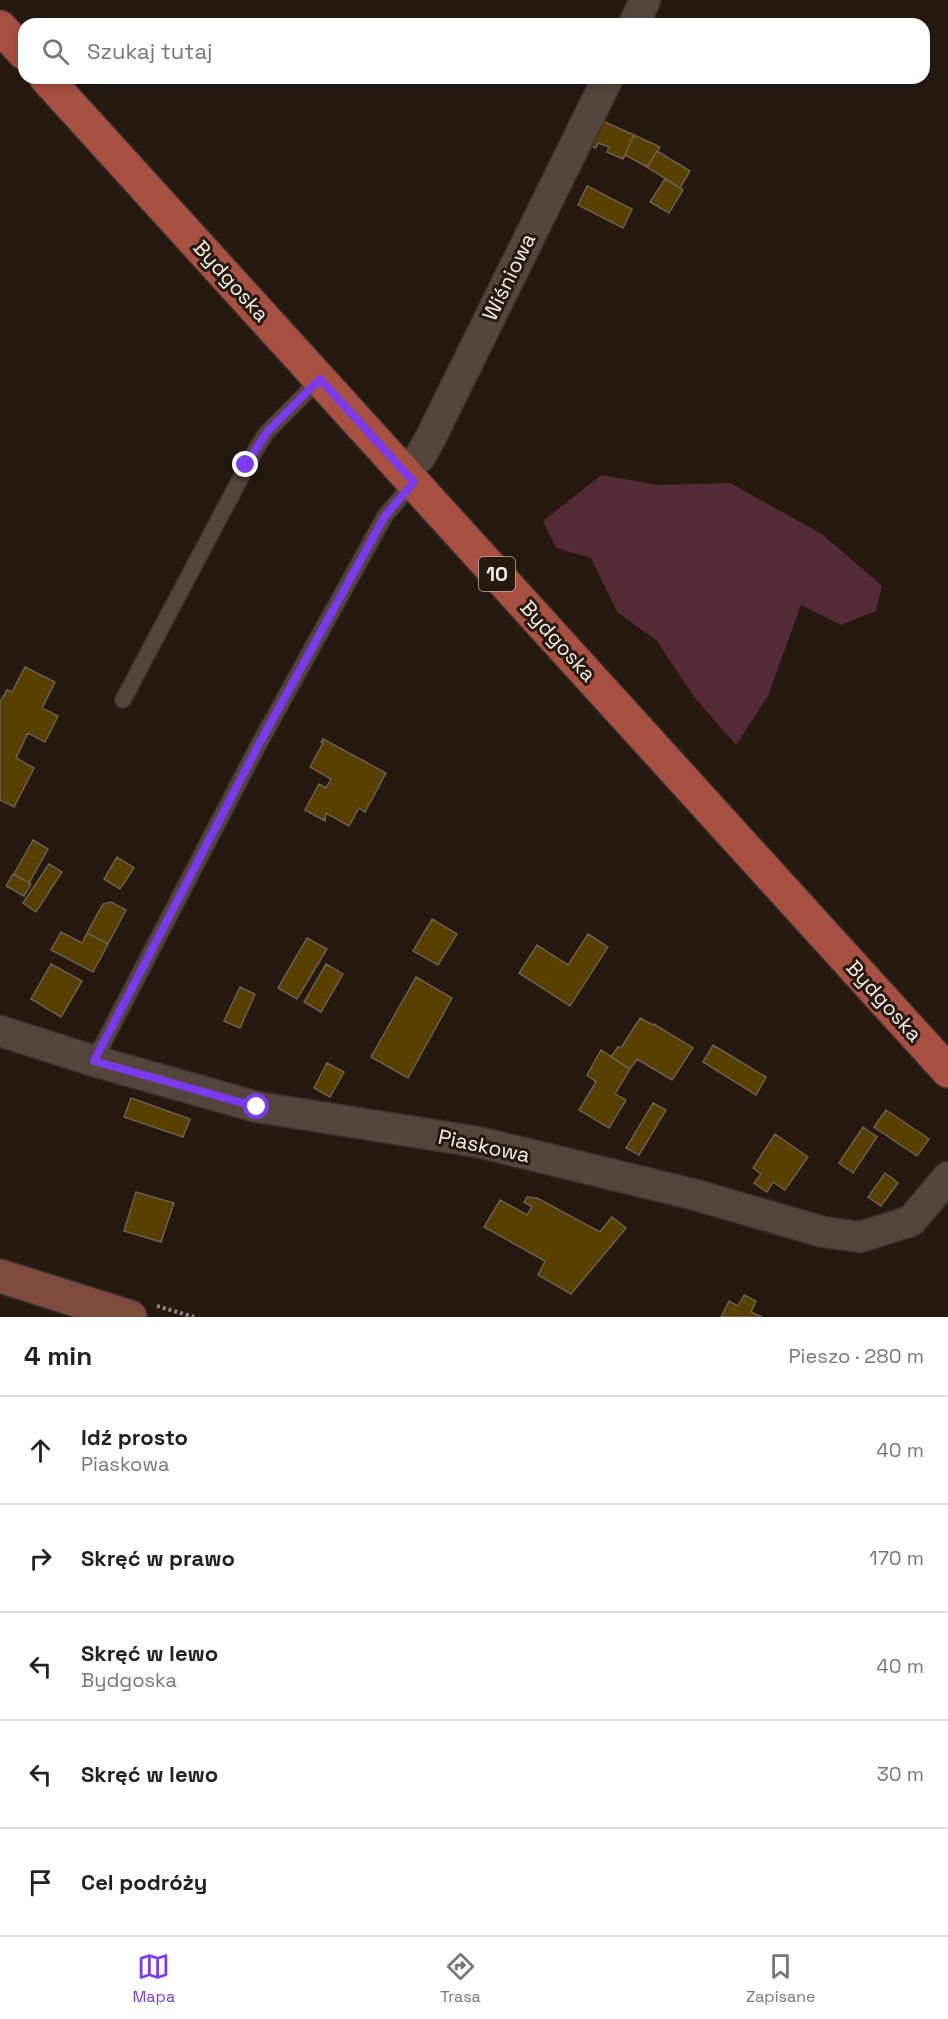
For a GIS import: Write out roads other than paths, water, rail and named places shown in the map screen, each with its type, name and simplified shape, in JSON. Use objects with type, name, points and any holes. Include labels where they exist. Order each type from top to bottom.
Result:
[{"type":"main road","points":[[0,27],[18,46]]},
{"type":"main road","name":"Bydgoska","points":[[51,84],[948,1071]]},
{"type":"street","points":[[637,18],[645,0]]},
{"type":"street","name":"Wiśniowa","points":[[409,477],[431,437],[605,84]]},
{"type":"street","name":"Piaskowa","points":[[0,1031],[94,1061],[257,1107],[478,1142],[696,1195],[823,1232],[860,1237],[911,1221],[948,1177]]},
{"type":"street","points":[[0,1276],[130,1317]]},
{"type":"lane","points":[[123,700],[255,449],[267,432],[320,379]]},
{"type":"lane","points":[[94,1061],[259,744],[385,516],[409,477]]}]
